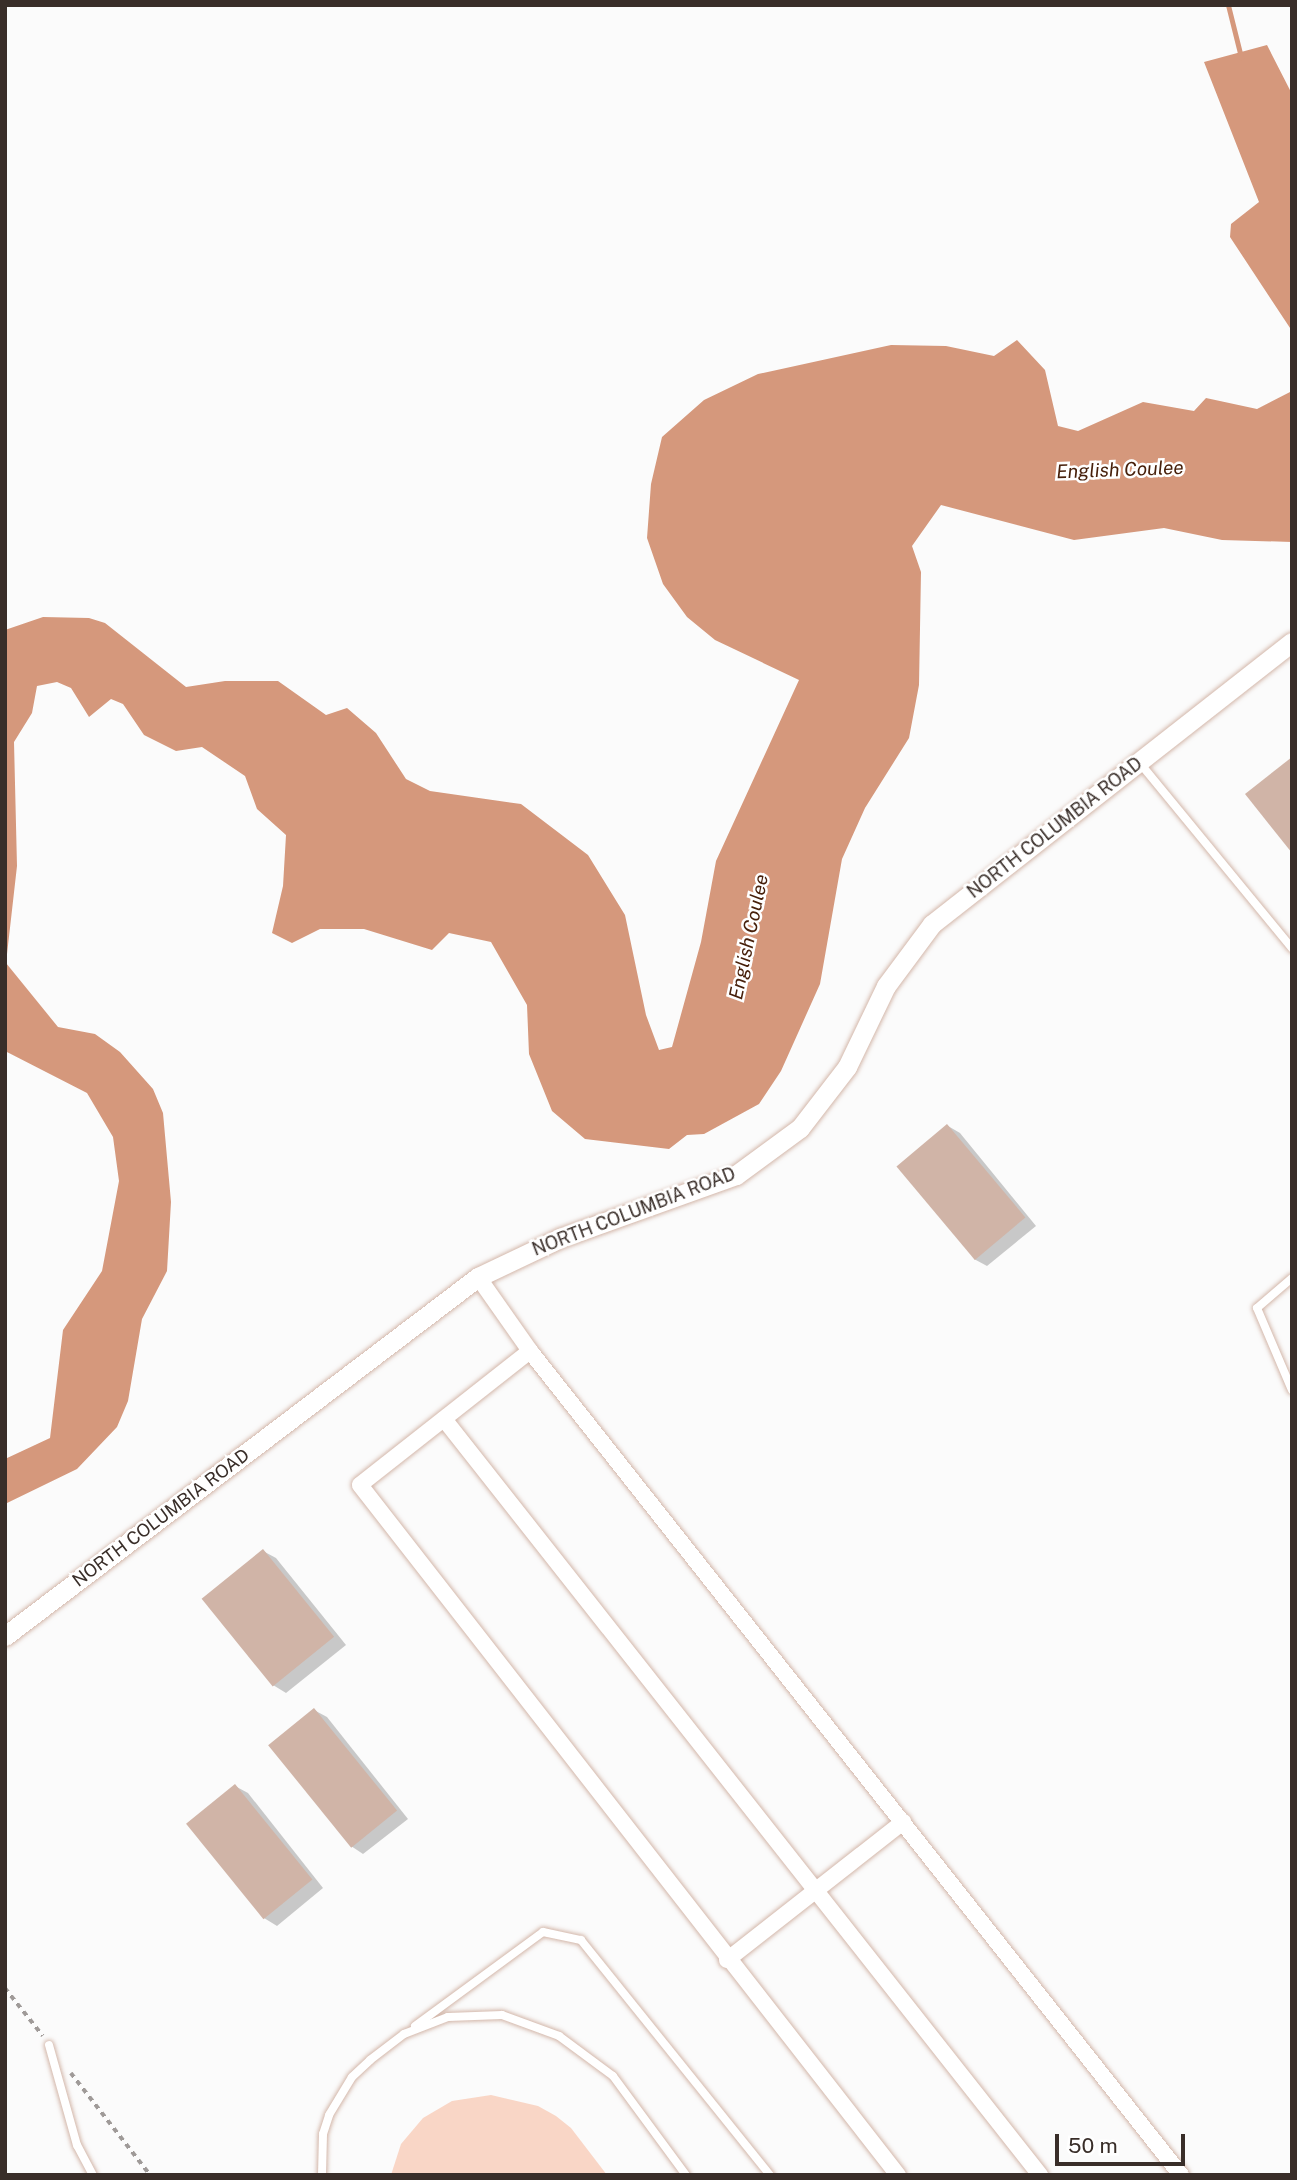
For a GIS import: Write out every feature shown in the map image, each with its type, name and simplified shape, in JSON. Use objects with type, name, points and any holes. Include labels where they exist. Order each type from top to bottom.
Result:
[{"type":"street","name":"NORTH COLUMBIA ROAD","points":[[5,1636],[478,1278],[560,1238],[736,1175],[800,1128],[847,1067],[886,986],[932,924],[1292,642]]},
{"type":"street","points":[[478,1278],[530,1351],[1181,2175]]},
{"type":"street","points":[[530,1351],[360,1485],[727,1960],[898,2175]]},
{"type":"street","points":[[444,1419],[1040,2175]]},
{"type":"street","points":[[727,1960],[903,1822]]},
{"type":"lane","points":[[1139,762],[1292,948]]},
{"type":"lane","points":[[1292,1278],[1257,1308],[1292,1390]]},
{"type":"lane","points":[[322,2175],[323,2134],[341,2093],[370,2060],[543,1932],[581,1940],[770,2175]]},
{"type":"lane","points":[[404,2034],[448,2017],[502,2015],[559,2036],[613,2076],[685,2175]]},
{"type":"lane","points":[[50,2045],[76,2145],[93,2175]]},
{"type":"path","points":[[5,1988],[150,2175]]},
{"type":"shaded area","points":[[491,2095],[538,2106],[556,2116],[571,2128],[607,2175],[391,2175],[401,2144],[423,2118],[452,2101]]},
{"type":"water","points":[[1267,45],[1292,94],[1292,331],[1230,237],[1231,224],[1259,202],[1204,62]]},
{"type":"water","points":[[1017,340],[1045,370],[1058,426],[1078,431],[1143,402],[1194,411],[1206,398],[1257,409],[1292,391],[1292,542],[1222,540],[1164,528],[1074,540],[941,505],[912,546],[921,572],[919,685],[909,738],[865,808],[842,859],[820,984],[781,1071],[759,1104],[704,1134],[687,1135],[669,1149],[585,1139],[552,1111],[529,1054],[527,1005],[491,942],[449,933],[432,950],[364,929],[320,929],[292,943],[272,933],[283,886],[286,835],[257,809],[245,776],[202,747],[176,751],[144,735],[123,704],[111,699],[89,717],[71,688],[57,682],[37,686],[32,713],[14,742],[17,866],[6,963],[58,1027],[95,1034],[120,1052],[153,1089],[163,1113],[171,1202],[167,1271],[142,1319],[128,1401],[117,1427],[77,1469],[5,1504],[5,1459],[50,1438],[63,1330],[102,1271],[119,1181],[113,1137],[87,1093],[5,1051],[5,630],[43,617],[89,618],[105,623],[186,687],[225,681],[278,681],[326,715],[347,708],[376,733],[406,779],[430,791],[521,804],[588,855],[625,915],[646,1015],[659,1050],[672,1047],[701,942],[716,861],[799,680],[715,640],[687,617],[663,584],[647,538],[651,484],[662,437],[704,400],[758,374],[891,345],[946,346],[994,356]]},
{"type":"building","points":[[1292,757],[1292,853],[1245,794]]},
{"type":"building","points":[[947,1124],[1025,1217],[975,1260],[896,1166]]},
{"type":"building","points":[[263,1549],[334,1637],[273,1687],[202,1599]]},
{"type":"building","points":[[314,1708],[397,1811],[351,1848],[268,1745]]},
{"type":"building","points":[[235,1784],[312,1880],[263,1919],[186,1824]]},
{"type":"waterway","name":"English Coulee","points":[[1228,5],[1241,57]]}]
